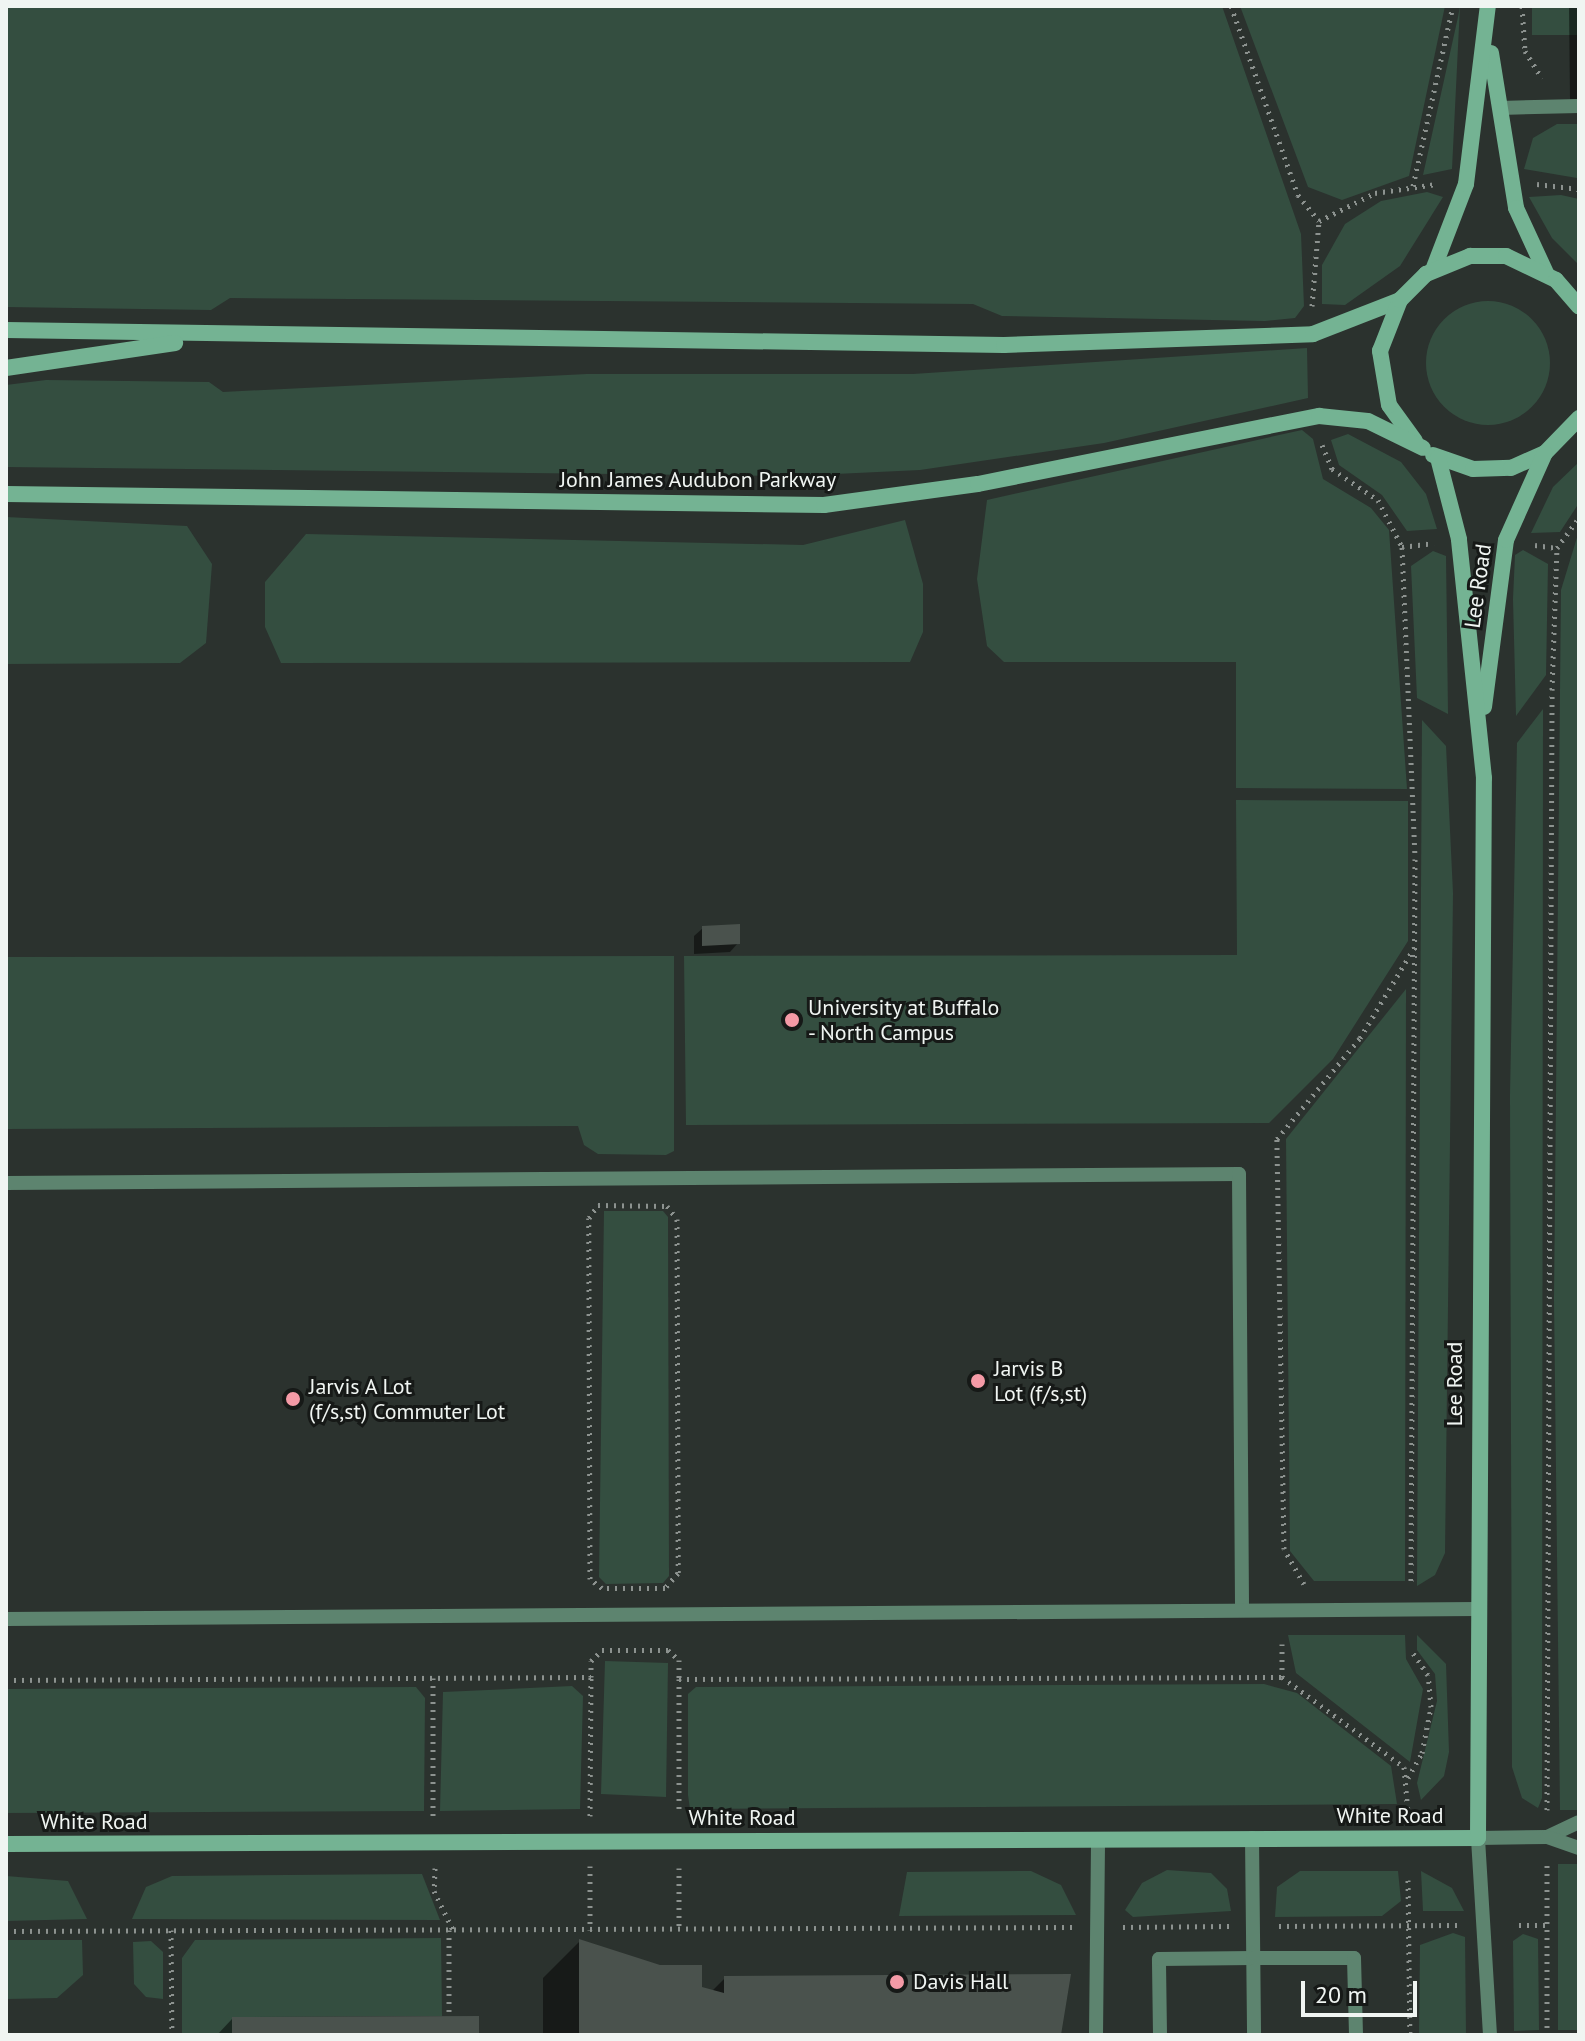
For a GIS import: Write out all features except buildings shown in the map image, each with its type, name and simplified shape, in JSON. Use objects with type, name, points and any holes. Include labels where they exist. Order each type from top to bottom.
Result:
[{"type":"street","points":[[6,330],[220,336],[1004,345],[1225,340],[1313,334],[1400,300],[1433,270],[1459,214],[1488,36],[1488,6]]},
{"type":"street","points":[[1488,36],[1516,208],[1546,273]]},
{"type":"street","points":[[1433,270],[1488,255],[1546,273],[1576,298]]},
{"type":"street","points":[[1400,300],[1380,351],[1383,388],[1398,421],[1423,448],[1438,458],[1492,469],[1545,453],[1577,424]]},
{"type":"street","points":[[6,368],[220,336]]},
{"type":"street","name":"John James Audubon Parkway","points":[[6,494],[824,505],[978,484],[1306,417],[1368,421],[1423,448]]},
{"type":"street","name":"Lee Road","points":[[1481,732],[1506,540],[1545,453]]},
{"type":"street","name":"Lee Road","points":[[1438,458],[1459,539],[1481,732],[1478,1838]]},
{"type":"street","name":"White Road","points":[[6,1844],[1478,1838]]},
{"type":"lane","points":[[1500,108],[1579,106]]},
{"type":"lane","points":[[6,1183],[1239,1174],[1242,1610]]},
{"type":"lane","points":[[6,1619],[1478,1609]]},
{"type":"lane","points":[[1547,1837],[1579,1822]]},
{"type":"lane","points":[[1478,1838],[1547,1837],[1579,1848]]},
{"type":"lane","points":[[1252,1838],[1254,2035]]},
{"type":"lane","name":"Lee Road","points":[[1478,1838],[1490,2035]]},
{"type":"lane","points":[[1096,2035],[1098,1839]]},
{"type":"lane","points":[[1160,2035],[1159,1959],[1253,1958],[1354,1958],[1356,2035]]},
{"type":"path","points":[[1231,6],[1298,195],[1319,221],[1311,311]]},
{"type":"path","points":[[1413,186],[1453,6]]},
{"type":"path","points":[[1522,6],[1532,71]]},
{"type":"path","points":[[1319,221],[1375,193],[1413,186],[1454,184]]},
{"type":"path","points":[[1528,184],[1579,189]]},
{"type":"path","points":[[1322,445],[1332,469],[1378,500],[1402,547],[1414,948],[1411,1587],[1397,1587]]},
{"type":"path","points":[[1547,1817],[1557,548],[1579,518]]},
{"type":"path","points":[[1402,547],[1442,542]]},
{"type":"path","points":[[1525,543],[1557,548]]},
{"type":"path","points":[[1310,1588],[1284,1549],[1277,1139],[1360,1038],[1414,948]]},
{"type":"path","points":[[598,1205],[667,1206],[677,1219],[678,1578],[665,1588],[602,1588],[589,1575],[589,1218],[598,1205]]},
{"type":"path","points":[[1282,1644],[1282,1677]]},
{"type":"path","points":[[590,1930],[591,1661],[602,1650],[668,1650],[679,1660],[679,1929]]},
{"type":"path","points":[[1408,1813],[1408,1778],[1422,1753],[1431,1707],[1428,1675],[1411,1650]]},
{"type":"path","points":[[6,1680],[591,1677]]},
{"type":"path","points":[[679,1679],[1282,1677],[1397,1760],[1408,1778]]},
{"type":"path","points":[[433,1678],[434,1891],[451,1930],[449,2016]]},
{"type":"path","points":[[1547,1872],[1547,2035]]},
{"type":"path","points":[[1408,1880],[1410,2035]]},
{"type":"path","points":[[6,1931],[1462,1925]]},
{"type":"path","points":[[1519,1925],[1547,1925]]},
{"type":"path","points":[[171,1930],[172,2035]]},
{"type":"green space","points":[[6,6],[1222,6],[1301,234],[1304,306],[1295,318],[1265,321],[1002,316],[973,304],[230,298],[211,310],[6,307]]},
{"type":"green space","points":[[1240,6],[1445,6],[1409,176],[1342,200],[1308,187]]},
{"type":"green space","points":[[1460,6],[1452,169],[1423,175],[1458,17]]},
{"type":"green space","points":[[1532,6],[1579,6],[1579,35],[1532,35]]},
{"type":"green space","points":[[1557,124],[1577,124],[1577,178],[1524,169],[1533,138]]},
{"type":"green space","points":[[1427,192],[1443,197],[1400,266],[1345,305],[1322,304],[1322,265],[1345,224],[1381,201]]},
{"type":"green space","points":[[1561,195],[1579,199],[1579,265],[1552,238],[1529,197]]},
{"type":"green space","points":[[1488,301],[1512,306],[1532,319],[1545,339],[1550,363],[1545,387],[1532,407],[1512,420],[1488,425],[1464,420],[1444,407],[1431,387],[1426,363],[1431,339],[1444,319],[1464,306]]},
{"type":"green space","points":[[1307,348],[1308,398],[1104,443],[920,470],[793,476],[6,467],[6,385],[46,380],[209,382],[223,392],[587,374],[913,374]]},
{"type":"green space","points":[[1302,430],[1313,439],[1323,479],[1371,508],[1389,530],[1407,789],[1236,788],[1236,662],[1004,662],[987,646],[977,579],[987,500]]},
{"type":"green space","points":[[1348,434],[1401,462],[1426,494],[1437,529],[1407,531],[1382,495],[1339,465],[1331,440]]},
{"type":"green space","points":[[1579,462],[1579,503],[1560,532],[1531,533],[1553,487]]},
{"type":"green space","points":[[6,517],[187,526],[212,564],[206,643],[180,663],[6,664]]},
{"type":"green space","points":[[905,520],[923,584],[923,632],[910,662],[281,663],[265,627],[265,582],[306,534],[803,545]]},
{"type":"green space","points":[[1579,531],[1579,1810],[1560,1810],[1554,1299],[1561,590]]},
{"type":"green space","points":[[1523,550],[1548,564],[1546,675],[1516,716],[1513,599],[1515,555]]},
{"type":"green space","points":[[1433,551],[1446,556],[1448,714],[1417,698],[1411,566]]},
{"type":"green space","points":[[1543,709],[1542,1798],[1538,1808],[1522,1798],[1512,1767],[1510,1095],[1517,743]]},
{"type":"green space","points":[[1422,720],[1446,746],[1453,893],[1445,1553],[1435,1575],[1417,1586]]},
{"type":"green space","points":[[1236,800],[1408,801],[1408,941],[1333,1059],[1269,1123],[686,1125],[684,956],[1237,955]]},
{"type":"green space","points":[[674,956],[674,1151],[666,1155],[598,1154],[584,1145],[578,1126],[6,1129],[6,957]]},
{"type":"green space","points":[[1406,989],[1405,1581],[1314,1581],[1290,1551],[1286,1139]]},
{"type":"green space","points":[[604,1211],[663,1211],[668,1217],[669,1576],[663,1583],[606,1584],[599,1577]]},
{"type":"green space","points":[[1288,1635],[1405,1635],[1406,1659],[1423,1689],[1410,1762],[1296,1673]]},
{"type":"green space","points":[[1417,1635],[1446,1664],[1449,1752],[1444,1776],[1421,1800],[1417,1783],[1437,1701],[1435,1674],[1417,1650]]},
{"type":"green space","points":[[605,1661],[668,1663],[666,1797],[601,1794]]},
{"type":"green space","points":[[1264,1684],[1297,1693],[1391,1766],[1397,1804],[690,1809],[688,1694],[696,1687]]},
{"type":"green space","points":[[572,1686],[583,1696],[580,1809],[440,1811],[443,1692]]},
{"type":"green space","points":[[416,1687],[425,1698],[424,1811],[6,1813],[6,1689]]},
{"type":"green space","points":[[1558,1864],[1579,1864],[1579,2030],[1558,2030]]},
{"type":"green space","points":[[1167,1870],[1211,1873],[1227,1889],[1231,1911],[1133,1917],[1125,1910],[1142,1883]]},
{"type":"green space","points":[[1031,1871],[1061,1885],[1076,1915],[899,1916],[907,1872]]},
{"type":"green space","points":[[1300,1871],[1398,1871],[1401,1901],[1382,1916],[1275,1917],[1277,1887]]},
{"type":"green space","points":[[1421,1871],[1452,1888],[1464,1911],[1423,1911]]},
{"type":"green space","points":[[422,1874],[440,1920],[132,1919],[146,1887],[172,1876]]},
{"type":"green space","points":[[6,1876],[68,1881],[87,1919],[6,1921]]},
{"type":"green space","points":[[1453,1933],[1465,1937],[1466,2035],[1419,2035],[1420,1945]]},
{"type":"green space","points":[[1523,1934],[1538,1939],[1539,2030],[1514,2031],[1513,1941]]},
{"type":"green space","points":[[441,1938],[442,2016],[232,2017],[232,2035],[182,2035],[182,1958],[195,1940]]},
{"type":"green space","points":[[6,1940],[82,1940],[83,1975],[57,1998],[6,1999]]},
{"type":"green space","points":[[151,1941],[163,1952],[163,1999],[146,1997],[134,1984],[133,1942]]},
{"type":"place","name":"University at Buffalo - North Campus","points":[[792,1020]]},
{"type":"place","name":"Jarvis B Lot (f/s,st)","points":[[978,1381]]},
{"type":"place","name":"Jarvis A Lot (f/s,st) Commuter Lot","points":[[293,1399]]},
{"type":"place","name":"Davis Hall","points":[[897,1982]]}]
